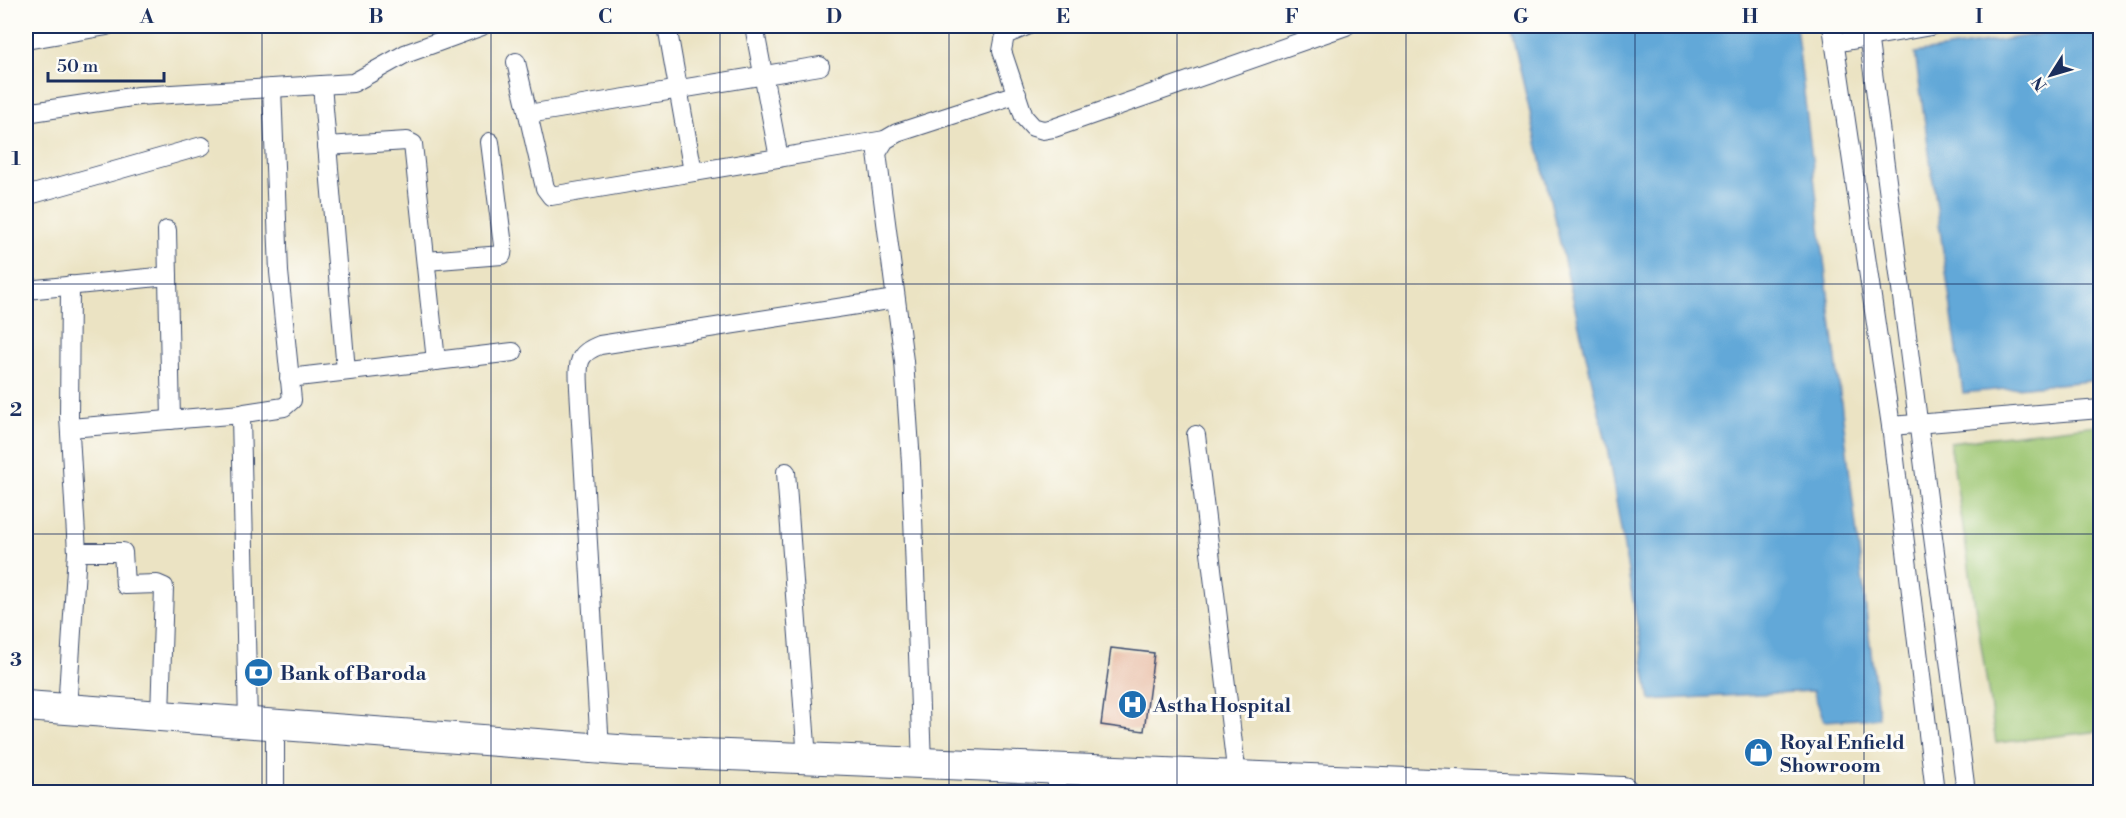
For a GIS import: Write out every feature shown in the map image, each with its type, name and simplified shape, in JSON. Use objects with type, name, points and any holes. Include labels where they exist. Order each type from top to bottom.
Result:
[{"type":"highway","points":[[26,706],[600,749],[921,763],[1057,781],[1237,777],[1337,787],[1623,792]]},
{"type":"street","points":[[26,40],[48,31],[107,26]]},
{"type":"street","points":[[26,113],[138,96],[353,83],[364,79],[405,54],[482,26]]},
{"type":"street","points":[[667,26],[680,88],[693,172]]},
{"type":"street","points":[[754,26],[779,158]]},
{"type":"street","points":[[1027,26],[1005,36],[1002,51],[1024,117],[1033,127],[1043,130],[1346,26]]},
{"type":"street","points":[[1930,26],[1834,34],[1891,426],[1935,792]]},
{"type":"street","points":[[1867,31],[1966,792]]},
{"type":"street","points":[[516,62],[545,188],[551,196],[885,140],[1017,94]]},
{"type":"street","points":[[528,114],[820,66]]},
{"type":"street","points":[[322,85],[346,371]]},
{"type":"street","points":[[70,428],[242,414],[289,404],[292,400],[279,272],[272,88]]},
{"type":"street","points":[[885,140],[877,153],[904,361],[914,513],[921,763]]},
{"type":"street","points":[[327,146],[407,141],[413,144],[436,361]]},
{"type":"street","points":[[426,261],[502,255],[503,246],[490,142]]},
{"type":"street","points":[[26,196],[202,146]]},
{"type":"street","points":[[167,230],[171,420]]},
{"type":"street","points":[[26,290],[168,276]]},
{"type":"street","points":[[67,710],[77,552],[70,428],[70,285]]},
{"type":"street","points":[[600,749],[579,387],[581,356],[587,350],[600,345],[895,299]]},
{"type":"street","points":[[289,378],[513,352]]},
{"type":"street","points":[[1891,426],[1920,426],[2100,409]]},
{"type":"street","points":[[242,414],[261,724],[275,792]]},
{"type":"street","points":[[1196,435],[1237,777]]},
{"type":"street","points":[[786,472],[807,759]]},
{"type":"street","points":[[77,552],[123,552],[125,585],[157,584],[164,587],[160,717]]},
{"type":"green space","points":[[2097,425],[2100,446],[2100,731],[1996,743],[1950,442]]},
{"type":"water","points":[[1510,26],[1796,26],[1879,718],[1824,721],[1813,691],[1650,700],[1606,442]]},
{"type":"water","points":[[2076,26],[2100,26],[2100,380],[1963,393],[1915,53],[2074,29]]},
{"type":"building","points":[[1111,648],[1154,653],[1144,731],[1101,725]]},
{"type":"place","name":"Bank of Baroda","points":[[259,673]]},
{"type":"place","name":"Astha Hospital","points":[[1132,705]]},
{"type":"place","name":"Royal Enfield Showroom","points":[[1759,753]]}]
